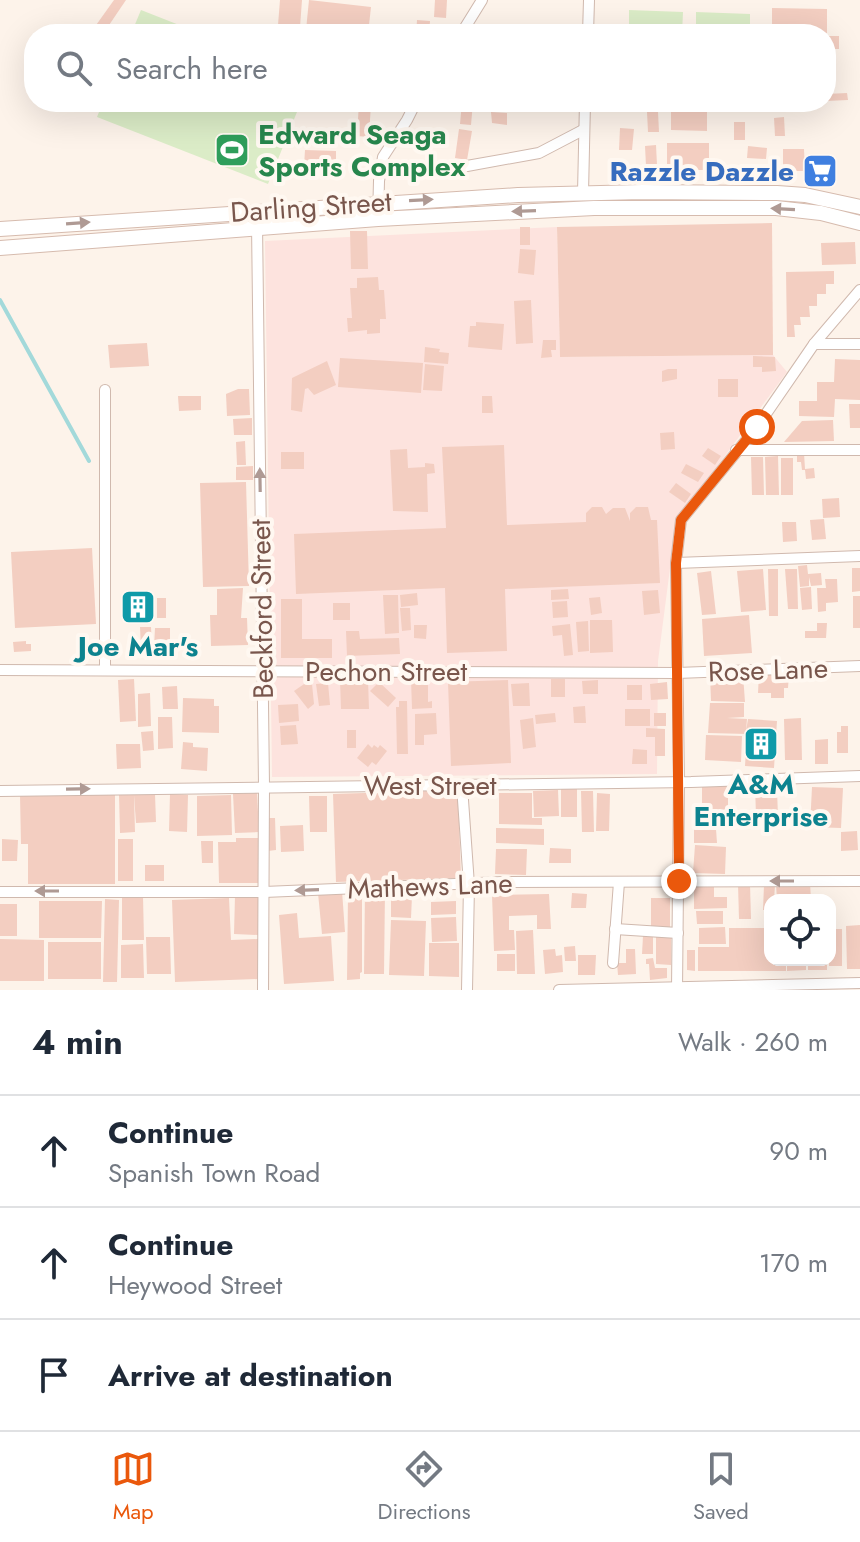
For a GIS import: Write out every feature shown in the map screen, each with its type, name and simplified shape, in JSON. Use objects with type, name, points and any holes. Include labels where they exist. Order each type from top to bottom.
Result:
[{"type":"street","points":[[467,24],[482,0]]},
{"type":"street","points":[[588,24],[589,0]]},
{"type":"street","points":[[378,219],[383,157],[411,112]]},
{"type":"street","points":[[583,193],[584,112]]},
{"type":"street","points":[[381,167],[467,166],[539,153],[583,130]]},
{"type":"street","name":"Darling Street","points":[[0,229],[377,203],[583,193],[805,195],[859,220]]},
{"type":"street","name":"Darling Street","points":[[0,248],[378,219],[594,208],[776,208],[859,220]]},
{"type":"street","name":"Beckford Street","points":[[255,211],[263,670],[263,990]]},
{"type":"street","points":[[21,227],[23,245]]},
{"type":"street","points":[[677,988],[679,782],[676,563],[681,520],[757,427],[814,344],[860,290]]},
{"type":"street","points":[[814,344],[860,344]]},
{"type":"street","points":[[105,390],[105,669]]},
{"type":"street","points":[[736,450],[860,450]]},
{"type":"street","points":[[676,563],[860,556]]},
{"type":"street","name":"Rose Lane","points":[[677,673],[860,666]]},
{"type":"street","name":"Pechon Street","points":[[0,670],[677,673]]},
{"type":"street","name":"West Street","points":[[0,791],[462,786],[860,776]]},
{"type":"street","points":[[462,786],[469,885],[467,990]]},
{"type":"street","name":"Mathews Lane","points":[[0,892],[264,892],[619,882],[860,881]]},
{"type":"street","points":[[613,963],[619,882]]},
{"type":"street","points":[[615,929],[678,933]]},
{"type":"street","points":[[559,990],[860,983]]},
{"type":"shaded area","points":[[557,227],[560,357],[773,355],[787,372],[676,522],[658,661],[657,774],[272,777],[265,241]]},
{"type":"green space","points":[[141,10],[177,24],[135,24]]},
{"type":"green space","points":[[629,10],[683,12],[682,24],[629,24]]},
{"type":"green space","points":[[696,12],[750,14],[750,24],[696,24]]},
{"type":"green space","name":"Edward Seaga Sports Complex","points":[[99,112],[297,112],[268,184],[97,117]]},
{"type":"building","points":[[114,0],[126,0],[110,24],[97,24]]},
{"type":"building","points":[[280,0],[302,0],[300,24],[278,24]]},
{"type":"building","points":[[309,0],[371,7],[369,24],[307,24]]},
{"type":"building","points":[[435,0],[447,0],[446,18],[434,17]]},
{"type":"building","points":[[772,8],[827,9],[827,24],[772,24]]},
{"type":"building","points":[[417,20],[430,21],[430,24],[417,24]]},
{"type":"building","points":[[847,93],[848,100],[836,101],[836,94]]},
{"type":"building","points":[[358,112],[371,112],[369,137],[357,136]]},
{"type":"building","points":[[461,112],[472,112],[471,125],[460,124]]},
{"type":"building","points":[[491,112],[507,113],[507,125],[492,123]]},
{"type":"building","points":[[647,112],[658,112],[659,132],[648,132]]},
{"type":"building","points":[[671,112],[707,112],[707,131],[671,130]]},
{"type":"building","points":[[784,117],[785,136],[775,136],[774,118]]},
{"type":"building","points":[[734,122],[745,122],[745,140],[734,140]]},
{"type":"building","points":[[620,128],[634,129],[632,150],[619,150]]},
{"type":"building","points":[[459,129],[472,131],[467,160],[455,158]]},
{"type":"building","points":[[667,143],[709,143],[709,170],[667,170]]},
{"type":"building","points":[[656,145],[657,165],[646,166],[645,146]]},
{"type":"building","points":[[748,146],[767,148],[766,159],[747,158]]},
{"type":"building","points":[[783,149],[804,149],[805,171],[783,171]]},
{"type":"building","points":[[305,150],[336,151],[336,167],[304,166]]},
{"type":"building","name":"Razzle Dazzle","points":[[831,157],[831,184],[808,185],[808,158]]},
{"type":"building","points":[[730,170],[762,170],[762,176],[730,177]]},
{"type":"building","points":[[772,223],[773,355],[560,357],[557,227]]},
{"type":"building","points":[[520,227],[530,227],[530,245],[520,245]]},
{"type":"building","points":[[350,231],[367,231],[368,269],[351,269]]},
{"type":"building","points":[[855,242],[856,264],[822,265],[821,243]]},
{"type":"building","points":[[520,249],[536,250],[534,275],[518,273]]},
{"type":"building","points":[[834,271],[834,284],[826,284],[826,294],[817,294],[817,306],[809,306],[810,317],[800,317],[801,325],[794,325],[795,337],[787,337],[786,272]]},
{"type":"building","points":[[378,277],[379,290],[384,290],[386,319],[380,319],[380,333],[367,334],[367,330],[348,332],[347,318],[352,318],[350,288],[357,288],[357,278]]},
{"type":"building","points":[[531,300],[533,343],[516,344],[514,301]]},
{"type":"building","points":[[476,322],[504,324],[502,350],[468,347],[470,326],[476,326]]},
{"type":"building","points":[[543,340],[556,340],[556,350],[551,350],[552,357],[541,358]]},
{"type":"building","points":[[147,343],[149,366],[110,368],[108,345]]},
{"type":"building","points":[[425,347],[449,353],[448,364],[424,362]]},
{"type":"building","points":[[753,356],[775,357],[776,371],[762,372],[762,367],[753,367]]},
{"type":"building","points":[[340,358],[423,363],[421,393],[338,387]]},
{"type":"building","points":[[835,359],[860,360],[860,400],[835,399],[834,417],[799,416],[799,401],[817,401],[817,382],[834,382]]},
{"type":"building","points":[[327,361],[336,385],[314,395],[308,388],[305,389],[302,412],[291,410],[292,378]]},
{"type":"building","points":[[425,364],[444,366],[442,391],[423,390]]},
{"type":"building","points":[[677,369],[677,379],[662,382],[662,371]]},
{"type":"building","points":[[718,379],[738,379],[738,397],[718,397]]},
{"type":"building","points":[[249,389],[250,415],[227,416],[226,394]]},
{"type":"building","points":[[178,396],[201,396],[201,410],[179,411]]},
{"type":"building","points":[[482,396],[492,396],[493,413],[482,413]]},
{"type":"building","points":[[849,404],[860,404],[860,428],[850,428]]},
{"type":"building","points":[[252,418],[252,435],[234,435],[233,419]]},
{"type":"building","points":[[833,420],[834,441],[784,442],[802,421]]},
{"type":"building","points":[[674,432],[675,449],[661,450],[660,433]]},
{"type":"building","points":[[245,441],[246,465],[237,465],[236,442]]},
{"type":"building","points":[[504,445],[507,525],[586,522],[586,513],[592,507],[602,507],[606,514],[613,508],[625,508],[630,521],[630,513],[636,507],[648,507],[651,520],[657,520],[660,583],[505,589],[507,651],[447,653],[445,588],[296,594],[294,534],[446,528],[442,447]]},
{"type":"building","points":[[708,448],[721,456],[715,465],[702,456]]},
{"type":"building","points":[[407,449],[408,468],[434,464],[435,473],[427,474],[428,512],[393,511],[390,450]]},
{"type":"building","points":[[281,452],[304,452],[304,469],[281,469]]},
{"type":"building","points":[[804,453],[805,469],[814,468],[815,478],[806,479],[801,462],[797,462],[797,454]]},
{"type":"building","points":[[778,456],[779,495],[766,495],[765,457]]},
{"type":"building","points":[[751,457],[763,457],[764,495],[752,495]]},
{"type":"building","points":[[781,458],[793,458],[793,495],[781,495]]},
{"type":"building","points":[[686,464],[704,473],[698,482],[681,473]]},
{"type":"building","points":[[253,466],[253,480],[236,480],[236,467]]},
{"type":"building","points":[[246,482],[249,586],[203,587],[200,483]]},
{"type":"building","points":[[676,483],[691,494],[685,503],[669,492]]},
{"type":"building","points":[[839,498],[840,517],[823,518],[822,499]]},
{"type":"building","points":[[824,519],[826,539],[812,540],[810,520]]},
{"type":"building","points":[[782,522],[796,522],[797,541],[783,542]]},
{"type":"building","points":[[92,548],[96,624],[15,628],[11,552]]},
{"type":"building","points":[[807,565],[808,574],[821,573],[822,585],[811,586],[809,577],[809,586],[800,587],[798,566]]},
{"type":"building","points":[[852,568],[860,568],[860,591],[852,592]]},
{"type":"building","points":[[763,569],[766,610],[741,612],[737,571]]},
{"type":"building","points":[[768,569],[778,569],[778,616],[769,616]]},
{"type":"building","points":[[785,569],[797,569],[798,609],[788,609]]},
{"type":"building","points":[[711,571],[716,614],[702,615],[697,573]]},
{"type":"building","points":[[825,579],[837,579],[838,602],[826,603],[826,611],[818,612],[817,588],[826,588]]},
{"type":"building","points":[[811,587],[812,609],[802,610],[800,588]]},
{"type":"building","points":[[243,588],[241,618],[247,618],[248,645],[211,646],[210,615],[217,615],[217,589]]},
{"type":"building","points":[[568,589],[569,599],[551,600],[551,590]]},
{"type":"building","points":[[658,590],[660,613],[644,615],[642,591]]},
{"type":"building","name":"Joe Mar's","points":[[147,592],[147,621],[130,621],[129,593]]},
{"type":"building","points":[[417,593],[418,605],[401,607],[400,595]]},
{"type":"building","points":[[383,595],[398,595],[399,633],[385,634]]},
{"type":"building","points":[[853,596],[860,596],[860,628],[853,628]]},
{"type":"building","points":[[600,597],[602,613],[591,615],[589,598]]},
{"type":"building","points":[[157,598],[166,598],[166,618],[157,618]]},
{"type":"building","points":[[281,599],[302,599],[302,639],[332,639],[332,658],[281,658]]},
{"type":"building","points":[[567,601],[568,617],[553,618],[552,602]]},
{"type":"building","points":[[333,603],[350,603],[350,620],[333,620]]},
{"type":"building","points":[[400,608],[410,608],[411,630],[402,631]]},
{"type":"building","points":[[749,615],[752,653],[704,656],[702,619]]},
{"type":"building","points":[[590,620],[612,620],[613,652],[590,653]]},
{"type":"building","points":[[588,621],[589,651],[578,652],[576,622]]},
{"type":"building","points":[[817,623],[827,623],[826,638],[805,638],[805,631],[817,631]]},
{"type":"building","points":[[570,624],[573,655],[564,656],[562,635],[553,636],[552,626]]},
{"type":"building","points":[[414,625],[427,625],[426,639],[414,638]]},
{"type":"building","points":[[140,627],[151,627],[152,648],[141,648]]},
{"type":"building","points":[[155,628],[170,628],[170,648],[154,647]]},
{"type":"building","points":[[346,631],[359,631],[360,639],[399,638],[400,654],[347,656]]},
{"type":"building","points":[[26,641],[26,644],[31,644],[31,651],[14,652],[13,642]]},
{"type":"building","points":[[759,673],[789,674],[784,698],[771,698],[771,693],[758,693]]},
{"type":"building","points":[[743,675],[745,702],[711,701],[710,676]]},
{"type":"building","points":[[134,679],[136,721],[120,722],[118,680]]},
{"type":"building","points":[[411,679],[428,682],[428,702],[432,701],[432,708],[412,709]]},
{"type":"building","points":[[551,679],[565,679],[565,697],[551,697]]},
{"type":"building","points":[[340,680],[368,680],[369,709],[341,709]]},
{"type":"building","points":[[508,680],[511,763],[451,766],[448,682]]},
{"type":"building","points":[[598,680],[598,694],[583,694],[582,681]]},
{"type":"building","points":[[307,682],[312,684],[314,704],[308,709],[294,691]]},
{"type":"building","points":[[379,682],[396,698],[388,707],[370,691]]},
{"type":"building","points":[[667,682],[668,699],[651,700],[650,684]]},
{"type":"building","points":[[328,683],[330,705],[319,706],[316,684]]},
{"type":"building","points":[[529,683],[530,706],[513,706],[511,684]]},
{"type":"building","points":[[627,685],[642,685],[642,700],[627,700]]},
{"type":"building","points":[[177,686],[178,709],[163,709],[162,687]]},
{"type":"building","points":[[150,693],[151,726],[138,727],[138,694]]},
{"type":"building","points":[[183,698],[214,699],[214,706],[219,706],[219,733],[182,732]]},
{"type":"building","points":[[399,701],[407,701],[408,754],[397,754],[396,707],[399,707]]},
{"type":"building","points":[[710,703],[744,703],[744,717],[727,718],[747,719],[746,731],[748,719],[777,721],[774,768],[745,766],[747,734],[708,733]]},
{"type":"building","points":[[298,704],[299,721],[279,723],[278,705]]},
{"type":"building","points":[[585,706],[586,723],[574,723],[573,707]]},
{"type":"building","points":[[625,709],[650,709],[650,726],[625,726]]},
{"type":"building","points":[[436,713],[437,734],[424,735],[424,745],[415,745],[415,714]]},
{"type":"building","points":[[555,713],[556,722],[536,724],[535,715]]},
{"type":"building","points":[[654,713],[666,713],[666,726],[654,726]]},
{"type":"building","points":[[158,717],[172,717],[173,748],[158,749]]},
{"type":"building","points":[[533,718],[536,747],[523,749],[520,720]]},
{"type":"building","points":[[801,718],[802,760],[785,760],[784,719]]},
{"type":"building","points":[[296,725],[298,744],[281,745],[280,726]]},
{"type":"building","points":[[841,726],[848,726],[848,753],[837,753],[837,732],[841,732]]},
{"type":"building","points":[[646,728],[665,729],[665,756],[655,756],[655,737],[646,737]]},
{"type":"building","points":[[347,730],[356,730],[356,748],[347,748]]},
{"type":"building","points":[[153,731],[154,750],[143,751],[141,732]]},
{"type":"building","points":[[706,735],[742,736],[741,762],[705,760]]},
{"type":"building","points":[[828,739],[828,764],[815,764],[815,740]]},
{"type":"building","points":[[183,742],[193,743],[193,747],[208,748],[207,771],[181,769]]},
{"type":"building","points":[[116,744],[140,744],[141,768],[117,769]]},
{"type":"building","points":[[368,744],[372,748],[380,745],[387,751],[376,765],[372,762],[368,767],[357,758]]},
{"type":"building","points":[[633,749],[647,750],[647,764],[632,764]]},
{"type":"building","points":[[755,784],[767,784],[768,789],[777,789],[778,817],[756,817]]},
{"type":"building","points":[[702,785],[728,785],[728,819],[702,819]]},
{"type":"building","points":[[812,787],[843,788],[841,828],[810,827]]},
{"type":"building","points":[[561,789],[577,789],[577,817],[561,817]]},
{"type":"building","points":[[458,790],[461,878],[336,882],[333,794]]},
{"type":"building","points":[[558,790],[559,816],[534,817],[533,791]]},
{"type":"building","points":[[581,791],[593,791],[594,832],[582,832]]},
{"type":"building","points":[[257,793],[259,832],[235,833],[233,794]]},
{"type":"building","points":[[499,793],[532,793],[532,818],[542,818],[542,825],[499,824]]},
{"type":"building","points":[[597,793],[610,794],[609,831],[596,831]]},
{"type":"building","points":[[119,794],[134,794],[135,832],[120,833]]},
{"type":"building","points":[[155,794],[156,822],[136,823],[134,795]]},
{"type":"building","points":[[170,794],[188,795],[187,832],[169,831]]},
{"type":"building","points":[[20,795],[115,795],[115,884],[28,884],[28,844],[21,844]]},
{"type":"building","points":[[231,795],[232,835],[197,836],[197,796]]},
{"type":"building","points":[[309,796],[327,796],[327,832],[310,832]]},
{"type":"building","points":[[267,818],[275,818],[276,850],[268,851]]},
{"type":"building","points":[[303,825],[304,851],[281,852],[280,826]]},
{"type":"building","points":[[496,828],[544,829],[544,845],[496,843]]},
{"type":"building","points":[[694,829],[716,829],[717,843],[694,843]]},
{"type":"building","points":[[857,831],[858,850],[841,851],[841,832]]},
{"type":"building","points":[[236,838],[258,838],[259,883],[219,883],[218,842],[236,842]]},
{"type":"building","points":[[2,839],[18,840],[17,861],[2,861]]},
{"type":"building","points":[[118,839],[133,839],[133,881],[118,881]]},
{"type":"building","points":[[201,841],[213,841],[213,863],[202,863]]},
{"type":"building","points":[[695,845],[726,847],[725,874],[693,873]]},
{"type":"building","points":[[550,848],[571,849],[571,863],[549,863]]},
{"type":"building","points":[[496,849],[527,849],[526,875],[495,874]]},
{"type":"building","points":[[145,865],[164,865],[164,881],[145,881]]},
{"type":"building","points":[[810,882],[811,894],[777,894],[776,884]]},
{"type":"building","points":[[714,884],[714,897],[727,897],[727,908],[694,909],[694,885]]},
{"type":"building","points":[[738,884],[750,884],[751,919],[739,919]]},
{"type":"building","points":[[764,885],[775,885],[774,894],[764,894],[763,910]]},
{"type":"building","points":[[365,890],[385,890],[384,974],[364,974]]},
{"type":"building","points":[[342,891],[345,932],[322,934],[318,893]]},
{"type":"building","points":[[362,893],[362,972],[360,979],[347,980],[348,894]]},
{"type":"building","points":[[572,893],[587,894],[586,908],[571,908]]},
{"type":"building","points":[[549,894],[551,929],[537,929],[537,915],[509,916],[509,930],[514,930],[515,950],[494,951],[492,895]]},
{"type":"building","points":[[391,895],[412,896],[411,918],[391,917]]},
{"type":"building","points":[[143,896],[144,940],[122,940],[122,897]]},
{"type":"building","points":[[235,896],[259,897],[258,935],[234,934]]},
{"type":"building","points":[[229,898],[231,940],[258,939],[259,979],[175,982],[172,900]]},
{"type":"building","points":[[651,898],[670,898],[670,929],[651,929]]},
{"type":"building","points":[[105,899],[119,900],[117,982],[103,982]]},
{"type":"building","points":[[39,901],[102,901],[101,938],[39,938]]},
{"type":"building","points":[[456,901],[456,914],[431,915],[431,902]]},
{"type":"building","points":[[0,904],[17,904],[17,936],[0,936]]},
{"type":"building","points":[[696,911],[723,911],[723,924],[697,924]]},
{"type":"building","points":[[297,913],[299,938],[331,936],[334,981],[284,984],[279,915]]},
{"type":"building","points":[[456,917],[457,941],[432,942],[431,918]]},
{"type":"building","points":[[391,920],[426,921],[424,976],[389,975]]},
{"type":"building","points":[[860,925],[860,969],[847,969],[846,926]]},
{"type":"building","points":[[725,927],[726,944],[699,944],[699,928]]},
{"type":"building","points":[[729,928],[764,928],[764,966],[786,966],[786,971],[698,971],[698,947],[729,947]]},
{"type":"building","points":[[836,929],[842,929],[842,966],[836,966]]},
{"type":"building","points":[[533,930],[535,974],[517,974],[516,931]]},
{"type":"building","points":[[643,936],[653,936],[653,954],[642,954]]},
{"type":"building","points":[[656,936],[671,936],[671,965],[656,964]]},
{"type":"building","points":[[146,937],[170,937],[171,974],[147,974]]},
{"type":"building","points":[[0,939],[44,940],[44,981],[0,981]]},
{"type":"building","points":[[48,942],[101,942],[101,979],[48,979]]},
{"type":"building","points":[[429,943],[459,943],[459,977],[429,976]]},
{"type":"building","points":[[143,944],[144,978],[121,978],[121,945]]},
{"type":"building","points":[[575,946],[576,961],[565,961],[564,947]]},
{"type":"building","points":[[555,949],[556,956],[562,955],[563,972],[545,974],[543,950]]},
{"type":"building","points":[[626,949],[635,949],[636,974],[618,975],[617,963],[626,963]]},
{"type":"building","points":[[687,950],[695,950],[695,971],[687,970]]},
{"type":"building","points":[[497,954],[515,954],[515,971],[497,971]]},
{"type":"building","points":[[578,955],[596,955],[595,975],[578,975]]},
{"type":"building","points":[[653,958],[655,968],[667,968],[667,978],[650,980],[646,959]]},
{"type":"building","points":[[787,966],[806,966],[806,970],[787,971]]},
{"type":"building","points":[[808,966],[827,966],[827,970],[808,970]]},
{"type":"waterway","points":[[0,300],[89,461]]},
{"type":"place","name":"Edward Seaga Sports Complex","points":[[232,150]]},
{"type":"place","name":"Razzle Dazzle","points":[[820,171]]},
{"type":"place","name":"Joe Mar's","points":[[138,607]]},
{"type":"place","name":"A&M Enterprise","points":[[761,744]]},
{"type":"route","points":[[679,881],[676,563],[681,520],[757,427]]}]
